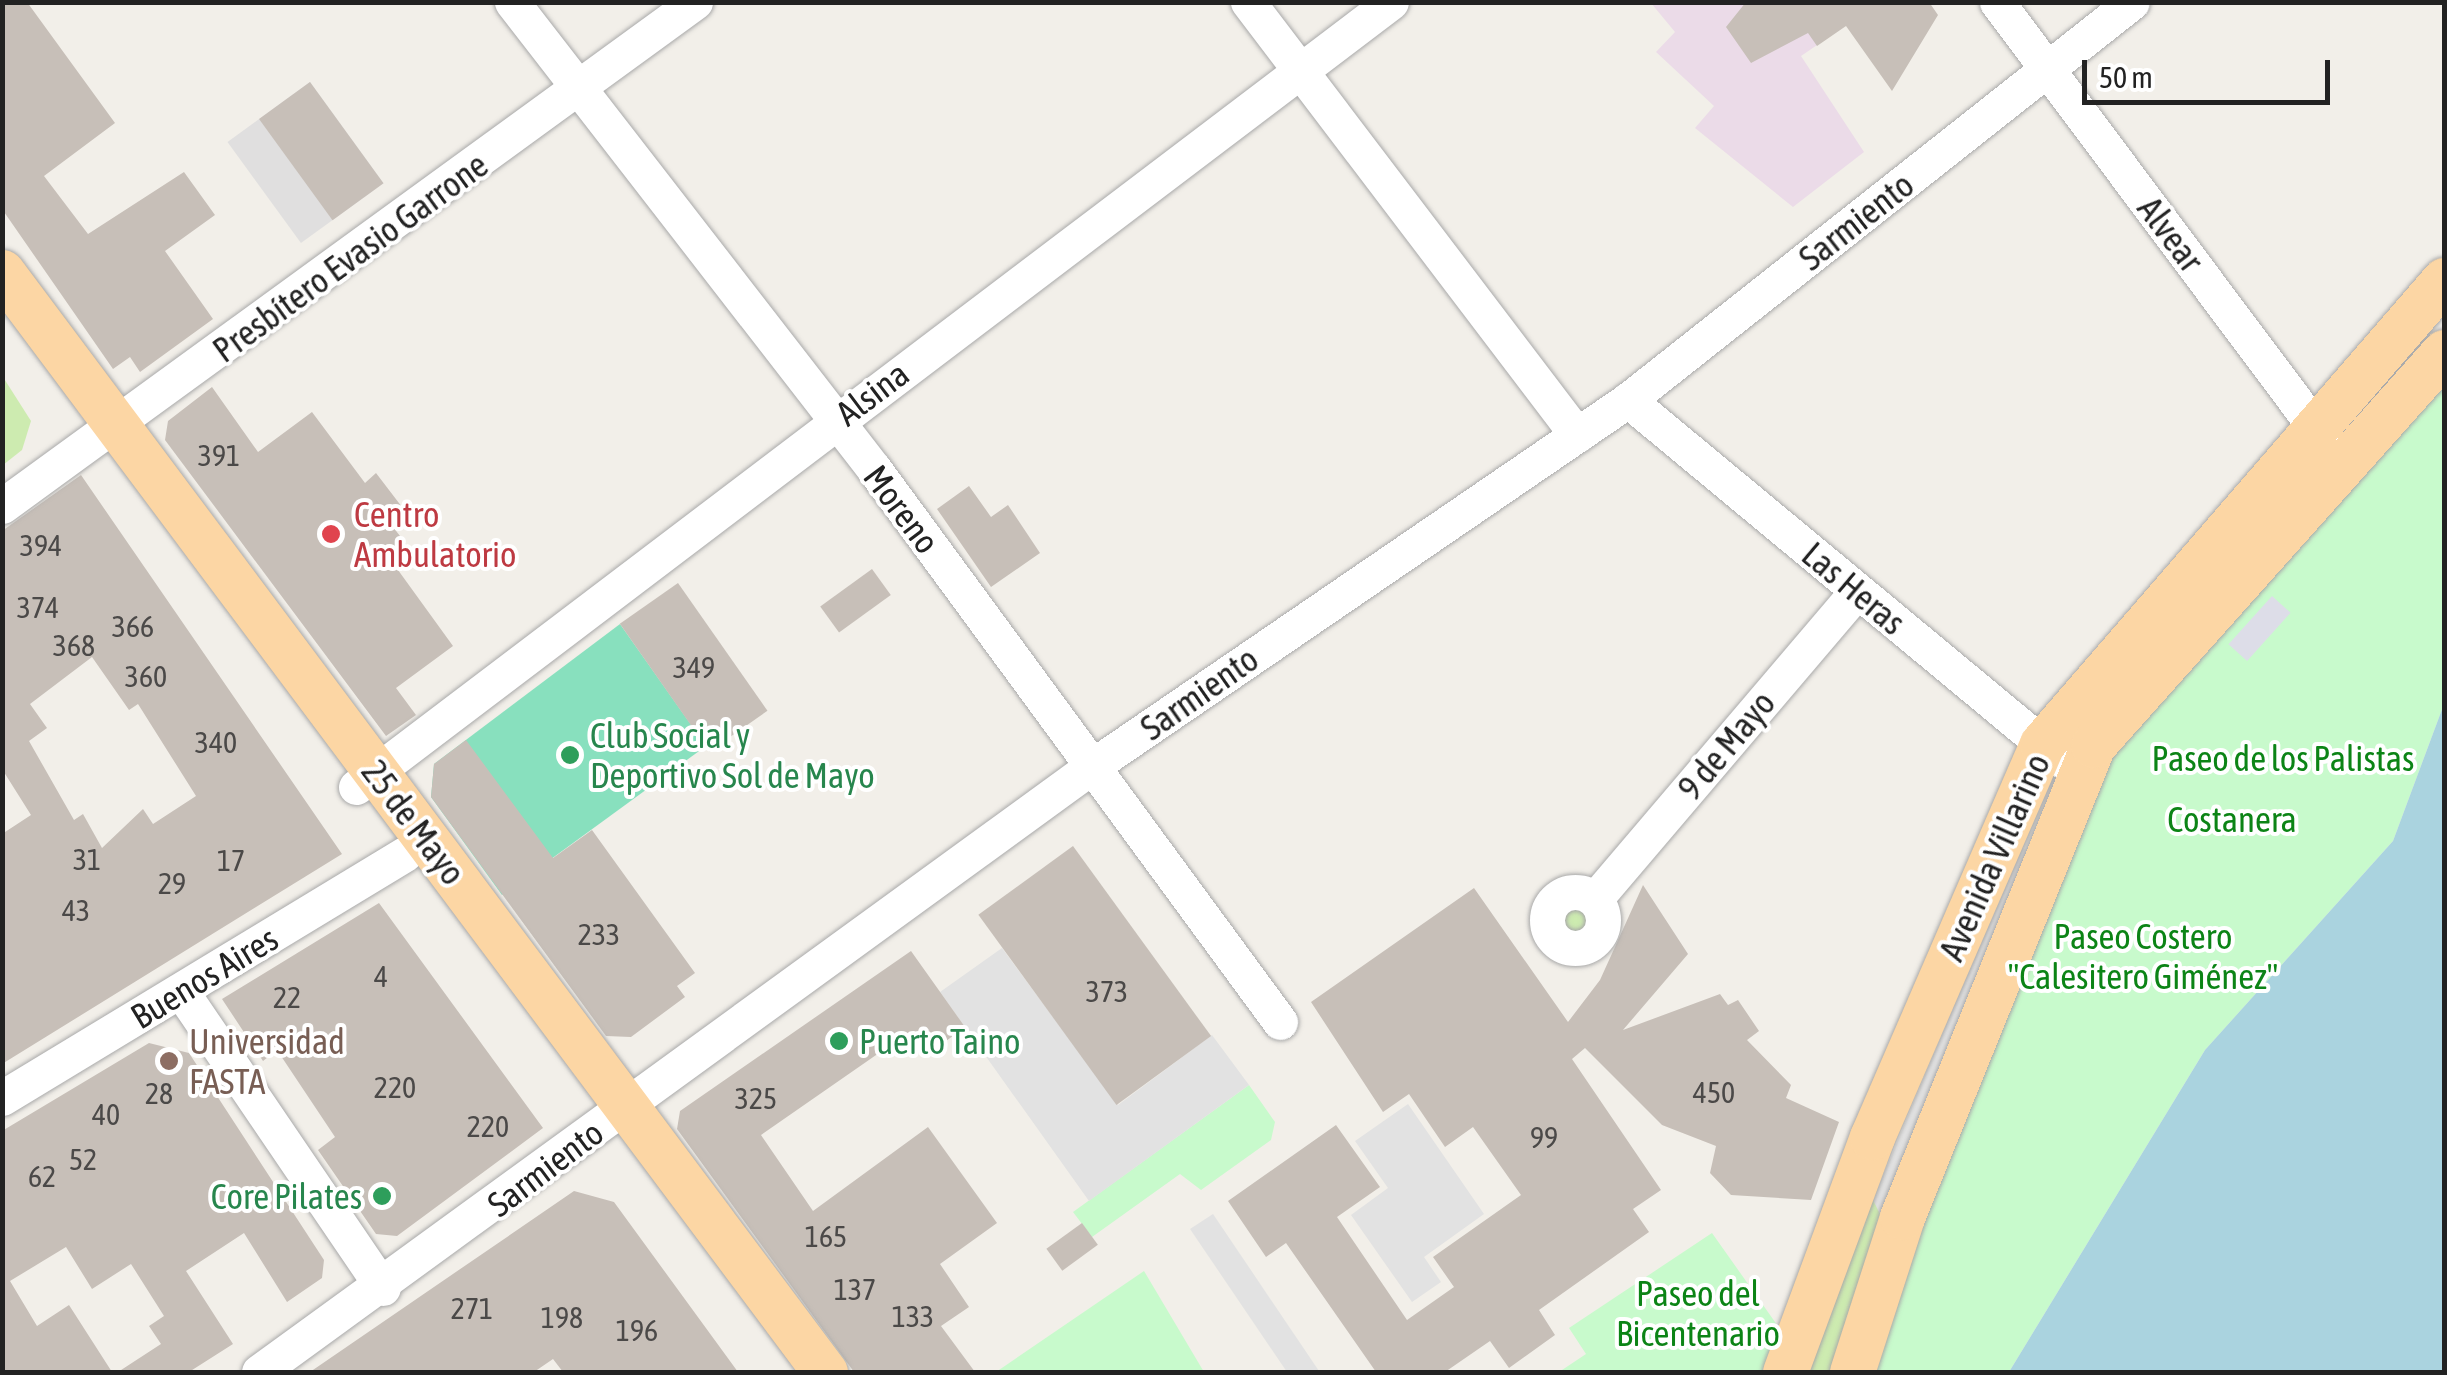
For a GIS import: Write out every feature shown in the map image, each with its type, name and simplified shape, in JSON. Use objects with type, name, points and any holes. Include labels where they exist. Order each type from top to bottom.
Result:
[{"type":"main road","name":"25 de Mayo","points":[[2,272],[106,432],[615,1113],[789,1372]]},
{"type":"main road","name":"Avenida Villarino","points":[[1785,1372],[1872,1137],[2042,744],[2444,280]]},
{"type":"main road","name":"25 de Mayo","points":[[2,318],[106,432]]},
{"type":"main road","name":"Avenida Villarino","points":[[1852,1372],[1902,1218],[2093,745],[2444,352]]},
{"type":"main road","name":"25 de Mayo","points":[[366,779],[405,854],[825,1372]]},
{"type":"street","name":"Moreno","points":[[512,2],[834,422],[1280,1022]]},
{"type":"street","name":"Presbítero Evasio Garrone","points":[[2,506],[695,2]]},
{"type":"street","points":[[1248,2],[1576,435]]},
{"type":"street","name":"Alsina","points":[[366,779],[1391,2]]},
{"type":"street","name":"Alvear","points":[[1996,2],[2318,428],[2344,468]]},
{"type":"street","name":"Sarmiento","points":[[259,1372],[383,1288],[615,1113],[1091,768],[1628,400],[2132,2]]},
{"type":"street","name":"Las Heras","points":[[1628,400],[2080,774]]},
{"type":"street","name":"9 de Mayo","points":[[1594,900],[1857,590]]},
{"type":"street","name":"Buenos Aires","points":[[2,1098],[405,854]]},
{"type":"street","points":[[181,991],[383,1288]]},
{"type":"shaded area","points":[[1651,3],[1879,3],[1801,56],[1864,152],[1793,207],[1695,128],[1714,106],[1656,52],[1675,32]]},
{"type":"shaded area","points":[[310,82],[383,183],[301,243],[227,142]]},
{"type":"shaded area","points":[[2272,596],[2291,613],[2247,661],[2229,644]]},
{"type":"shaded area","points":[[2020,847],[2032,853],[1886,1226],[1873,1200]]},
{"type":"shaded area","points":[[1002,948],[1118,1105],[1212,1035],[1249,1085],[1089,1201],[940,992]]},
{"type":"shaded area","points":[[1408,1104],[1484,1214],[1424,1257],[1441,1282],[1412,1302],[1351,1215],[1388,1188],[1355,1141]]},
{"type":"shaded area","points":[[1213,1214],[1319,1371],[1287,1372],[1190,1229]]},
{"type":"green space","points":[[3,377],[31,421],[22,450],[3,465]]},
{"type":"green space","name":"Costanera","points":[[2444,380],[2444,704],[2393,841],[2205,1050],[2009,1372],[1867,1372],[1911,1238],[2108,755]]},
{"type":"green space","name":"Club Social y Deportivo Sol de Mayo","points":[[620,624],[706,746],[502,895],[431,797],[434,764]]},
{"type":"green space","points":[[1575,901],[1589,907],[1595,921],[1589,935],[1575,941],[1561,935],[1555,921],[1561,907]]},
{"type":"green space","points":[[1249,1085],[1275,1122],[1271,1140],[1201,1190],[1180,1174],[1092,1237],[1073,1212]]},
{"type":"green space","points":[[1874,1167],[1886,1226],[1839,1372],[1798,1372]]},
{"type":"green space","name":"Paseo del Bicentenario","points":[[1712,1233],[1787,1339],[1770,1372],[1559,1372],[1586,1354],[1569,1328]]},
{"type":"green space","points":[[1144,1271],[1204,1372],[996,1372]]},
{"type":"water","points":[[2444,704],[2444,1372],[2009,1372],[2205,1050],[2393,841]]},
{"type":"building","points":[[2,2],[27,2],[115,123],[44,176],[88,234],[184,172],[215,215],[165,251],[213,319],[140,372],[130,357],[113,369],[2,209]]},
{"type":"building","points":[[1746,2],[1929,2],[1938,15],[1892,91],[1846,26],[1817,46],[1808,33],[1751,63],[1726,27]]},
{"type":"building","points":[[310,82],[383,183],[333,220],[259,119]]},
{"type":"building","points":[[212,387],[258,452],[312,412],[365,483],[376,473],[402,507],[387,519],[416,557],[398,570],[453,646],[396,688],[416,715],[386,736],[165,440],[168,421]]},
{"type":"building","points":[[81,475],[342,854],[2,1064],[2,834],[31,815],[2,769],[2,531]],"holes":[[[92,657],[129,710],[138,704],[196,796],[153,824],[143,809],[102,848],[83,814],[74,820],[29,741],[47,728],[30,704]]]},
{"type":"building","points":[[969,486],[991,517],[1008,505],[1040,553],[991,587],[937,509]]},
{"type":"building","points":[[872,569],[891,595],[839,633],[820,607]]},
{"type":"building","points":[[678,583],[767,711],[709,752],[620,624]]},
{"type":"building","points":[[466,740],[553,858],[592,830],[695,973],[677,986],[685,997],[631,1037],[606,1036],[431,797],[434,764]]},
{"type":"building","points":[[1073,846],[1211,1036],[1116,1105],[978,915]]},
{"type":"building","points":[[1643,885],[1688,954],[1623,1030],[1720,994],[1728,1005],[1738,1000],[1759,1031],[1747,1040],[1791,1085],[1786,1098],[1839,1122],[1811,1200],[1731,1195],[1710,1173],[1716,1146],[1662,1125],[1585,1048],[1572,1059],[1661,1190],[1633,1209],[1649,1232],[1539,1310],[1555,1335],[1509,1368],[1490,1341],[1445,1372],[1376,1372],[1286,1243],[1266,1257],[1228,1201],[1336,1125],[1380,1187],[1337,1217],[1407,1320],[1454,1287],[1433,1257],[1521,1195],[1473,1127],[1445,1147],[1409,1094],[1383,1112],[1311,1002],[1474,888],[1568,1022],[1600,980]]},
{"type":"building","points":[[379,903],[543,1128],[397,1236],[376,1234],[318,1150],[335,1137],[277,1050],[263,1061],[222,999]]},
{"type":"building","points":[[911,951],[965,1027],[927,1055],[902,1037],[761,1135],[813,1211],[928,1127],[997,1223],[940,1264],[969,1307],[941,1326],[975,1372],[854,1372],[677,1129],[680,1111]]},
{"type":"building","points":[[149,1043],[189,1053],[324,1260],[322,1278],[287,1302],[244,1233],[186,1271],[233,1344],[189,1372],[118,1372],[161,1344],[149,1326],[164,1316],[131,1264],[92,1289],[66,1247],[10,1281],[37,1326],[69,1305],[112,1372],[2,1372],[2,1131]]},
{"type":"building","points":[[574,1191],[614,1202],[738,1372],[563,1372],[553,1359],[534,1372],[310,1372]]},
{"type":"building","points":[[1082,1223],[1098,1245],[1062,1271],[1046,1249]]},
{"type":"place","name":"Centro Ambulatorio","points":[[331,534]]},
{"type":"place","name":"Club Social y Deportivo Sol de Mayo","points":[[570,755]]},
{"type":"place","name":"Puerto Taino","points":[[839,1041]]},
{"type":"place","name":"Universidad FASTA","points":[[169,1061]]},
{"type":"place","name":"Core Pilates","points":[[382,1196]]},
{"type":"park label","name":"Paseo de los Palistas","points":[[2283,758]]},
{"type":"park label","name":"Paseo Costero \"Calesitero Giménez\"","points":[[2143,956]]}]
